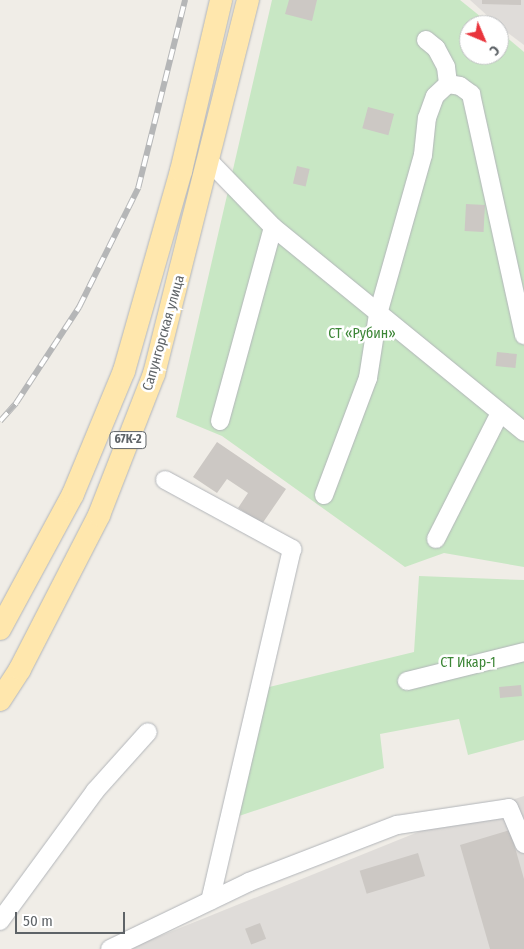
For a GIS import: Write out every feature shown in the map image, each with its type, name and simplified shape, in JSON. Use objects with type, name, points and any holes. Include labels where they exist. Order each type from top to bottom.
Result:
[{"type":"main road","name":"Сапунгорская улица","points":[[0,629],[73,494],[124,371],[181,171],[221,0]]},
{"type":"main road","name":"Сапунгорская улица","points":[[0,700],[20,669],[99,515],[148,391],[209,161],[248,0]]},
{"type":"lane","points":[[426,40],[436,48],[446,67],[448,84]]},
{"type":"lane","points":[[324,495],[368,378],[378,314],[422,155],[427,118],[435,96],[448,84]]},
{"type":"lane","points":[[448,84],[460,86],[471,94],[524,335]]},
{"type":"lane","points":[[209,161],[273,226],[524,432]]},
{"type":"lane","points":[[220,421],[273,226]]},
{"type":"lane","points":[[436,539],[500,413]]},
{"type":"lane","points":[[165,480],[292,549],[210,901]]},
{"type":"lane","points":[[407,681],[524,652]]},
{"type":"lane","points":[[0,921],[95,791],[148,732]]},
{"type":"lane","points":[[110,949],[210,901],[397,825],[509,808],[524,844]]},
{"type":"shaded area","points":[[470,0],[524,0],[524,45],[509,34],[509,15],[487,15]]},
{"type":"shaded area","points":[[524,796],[524,949],[128,949],[428,828]]},
{"type":"green space","name":"СТ «Рубин»","points":[[272,0],[460,0],[479,15],[459,15],[459,65],[509,65],[509,39],[524,52],[524,567],[444,553],[405,567],[222,436],[176,417]]},
{"type":"green space","name":"СТ Икар-1","points":[[419,576],[524,580],[524,740],[468,755],[459,719],[380,734],[384,768],[239,816],[265,688],[414,652]]},
{"type":"building","points":[[289,0],[317,0],[312,21],[285,14]]},
{"type":"building","points":[[482,0],[521,0],[521,5],[482,4]]},
{"type":"building","points":[[368,107],[394,114],[388,135],[362,128]]},
{"type":"building","points":[[297,166],[310,169],[306,186],[293,184]]},
{"type":"building","points":[[466,204],[485,205],[484,232],[465,231]]},
{"type":"building","points":[[497,352],[517,354],[515,368],[496,366]]},
{"type":"building","points":[[217,442],[286,489],[262,524],[238,508],[248,493],[227,479],[217,493],[193,477]]},
{"type":"building","points":[[521,685],[522,696],[500,698],[499,687]]},
{"type":"building","points":[[510,830],[524,879],[524,949],[490,949],[460,845]]},
{"type":"building","points":[[418,853],[425,876],[367,894],[360,871]]},
{"type":"building","points":[[260,923],[266,939],[251,945],[245,929]]},
{"type":"railway","points":[[0,421],[16,403],[79,307],[138,188],[185,0]]}]
